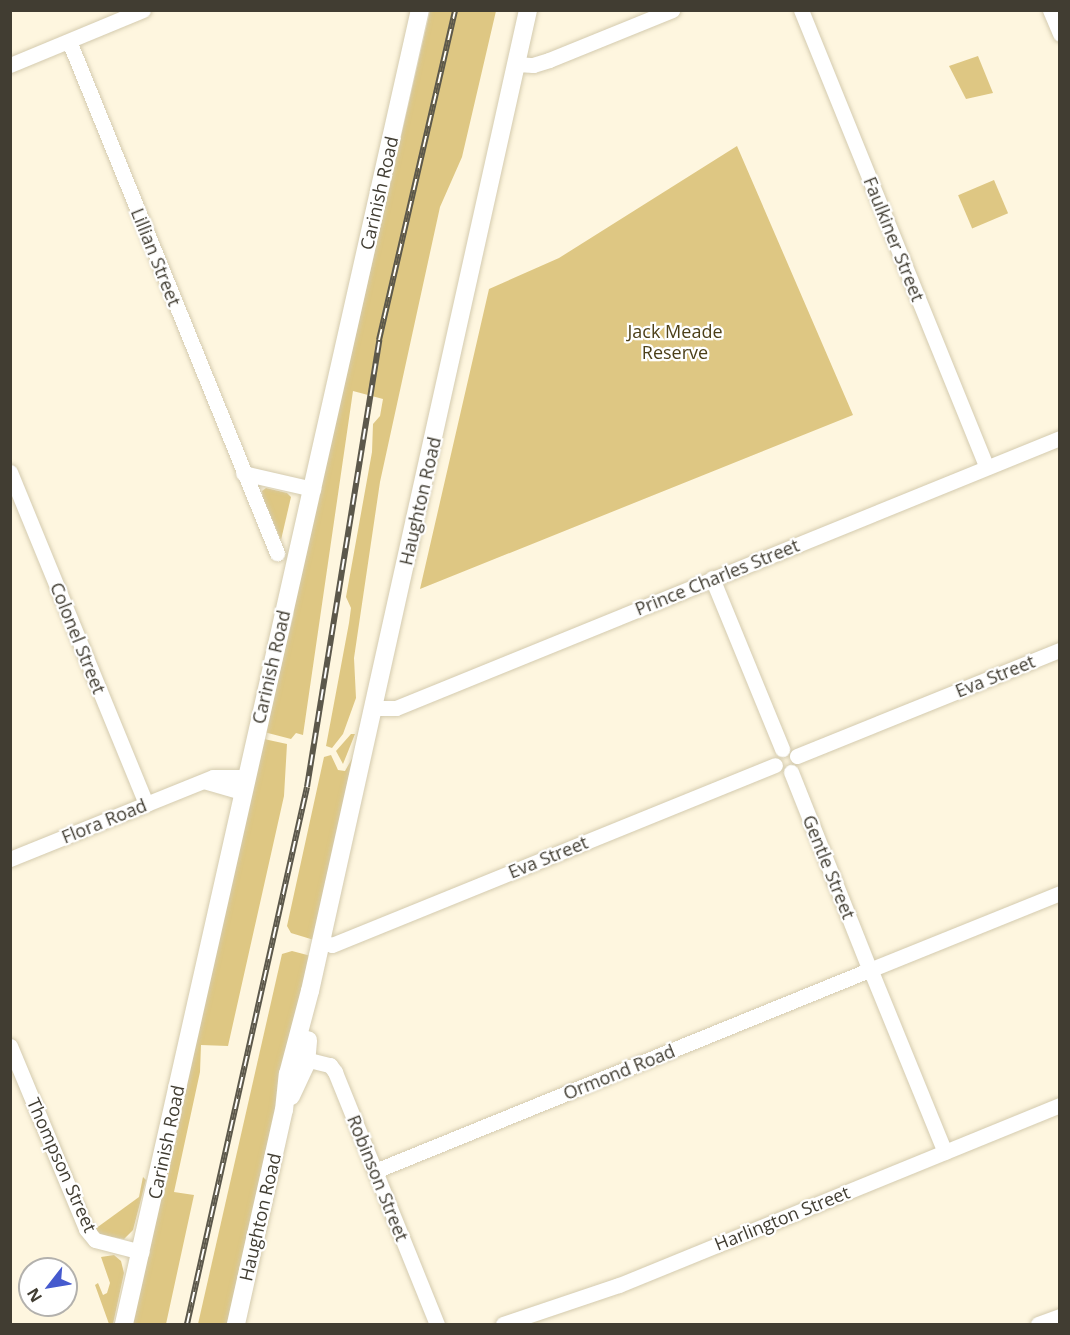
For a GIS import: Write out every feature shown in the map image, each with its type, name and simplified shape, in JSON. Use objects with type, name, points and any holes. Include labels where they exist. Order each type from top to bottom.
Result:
[{"type":"street","points":[[10,65],[143,10]]},
{"type":"street","name":"Carinish Road","points":[[124,1324],[420,10]]},
{"type":"street","name":"Haughton Road","points":[[236,1324],[284,1110],[301,1058],[313,1008],[310,991],[528,10]]},
{"type":"street","points":[[517,64],[533,65],[549,60],[672,10]]},
{"type":"street","name":"Faulkiner Street","points":[[801,10],[987,466]]},
{"type":"street","points":[[1050,10],[1059,34]]},
{"type":"street","name":"Lillian Street","points":[[69,41],[243,473],[278,553]]},
{"type":"street","name":"Prince Charles Street","points":[[374,708],[396,708],[1059,438]]},
{"type":"street","name":"Colonel Street","points":[[10,472],[146,804]]},
{"type":"street","points":[[243,473],[312,489]]},
{"type":"street","points":[[712,578],[782,749]]},
{"type":"street","name":"Eva Street","points":[[797,756],[1059,650]]},
{"type":"street","points":[[782,749],[791,750],[797,756],[796,768],[791,772],[782,772],[775,765],[774,758],[782,749]]},
{"type":"street","name":"Eva Street","points":[[321,942],[332,945],[775,765]]},
{"type":"street","name":"Gentle Street","points":[[791,772],[945,1152]]},
{"type":"street","name":"Flora Road","points":[[10,859],[198,782],[245,785]]},
{"type":"street","name":"Ormond Road","points":[[375,1171],[1059,893]]},
{"type":"street","name":"Thompson Street","points":[[10,1046],[86,1229],[95,1240],[141,1252]]},
{"type":"street","name":"Robinson Street","points":[[301,1058],[333,1068],[437,1324]]},
{"type":"street","name":"Harlington Street","points":[[503,1324],[619,1285],[1059,1105]]},
{"type":"green space","points":[[430,11],[496,11],[462,157],[440,207],[380,482],[354,658],[356,698],[343,734],[332,748],[326,746],[349,623],[351,608],[346,597],[372,452],[373,424],[380,416],[383,399],[353,391],[303,735],[296,733],[291,739],[264,732],[294,614],[292,612]]},
{"type":"green space","points":[[978,56],[993,93],[966,99],[949,66]]},
{"type":"green space","name":"Jack Meade Reserve","points":[[737,146],[853,415],[420,589],[489,289],[559,258]]},
{"type":"green space","points":[[994,180],[1008,213],[972,228],[958,195]]},
{"type":"green space","points":[[266,488],[287,493],[291,497],[281,540],[263,498],[262,491]]},
{"type":"green space","points":[[351,734],[355,734],[343,764],[336,751]]},
{"type":"green space","points":[[264,739],[287,744],[284,796],[228,1046],[201,1045],[200,1072],[174,1192],[194,1195],[166,1324],[132,1324]]},
{"type":"green space","points":[[331,755],[338,770],[345,771],[353,757],[314,940],[291,933],[287,926],[324,757]]},
{"type":"green space","points":[[292,951],[311,956],[227,1324],[198,1324],[282,954]]},
{"type":"green space","points":[[143,1177],[146,1180],[133,1230],[124,1239],[100,1235],[95,1229],[139,1197]]},
{"type":"green space","points":[[114,1255],[121,1261],[124,1273],[113,1324],[109,1324],[95,1285],[98,1283],[103,1295],[107,1293],[110,1283],[101,1257]]},
{"type":"railway","points":[[187,1324],[307,787],[379,340],[455,10]]}]
